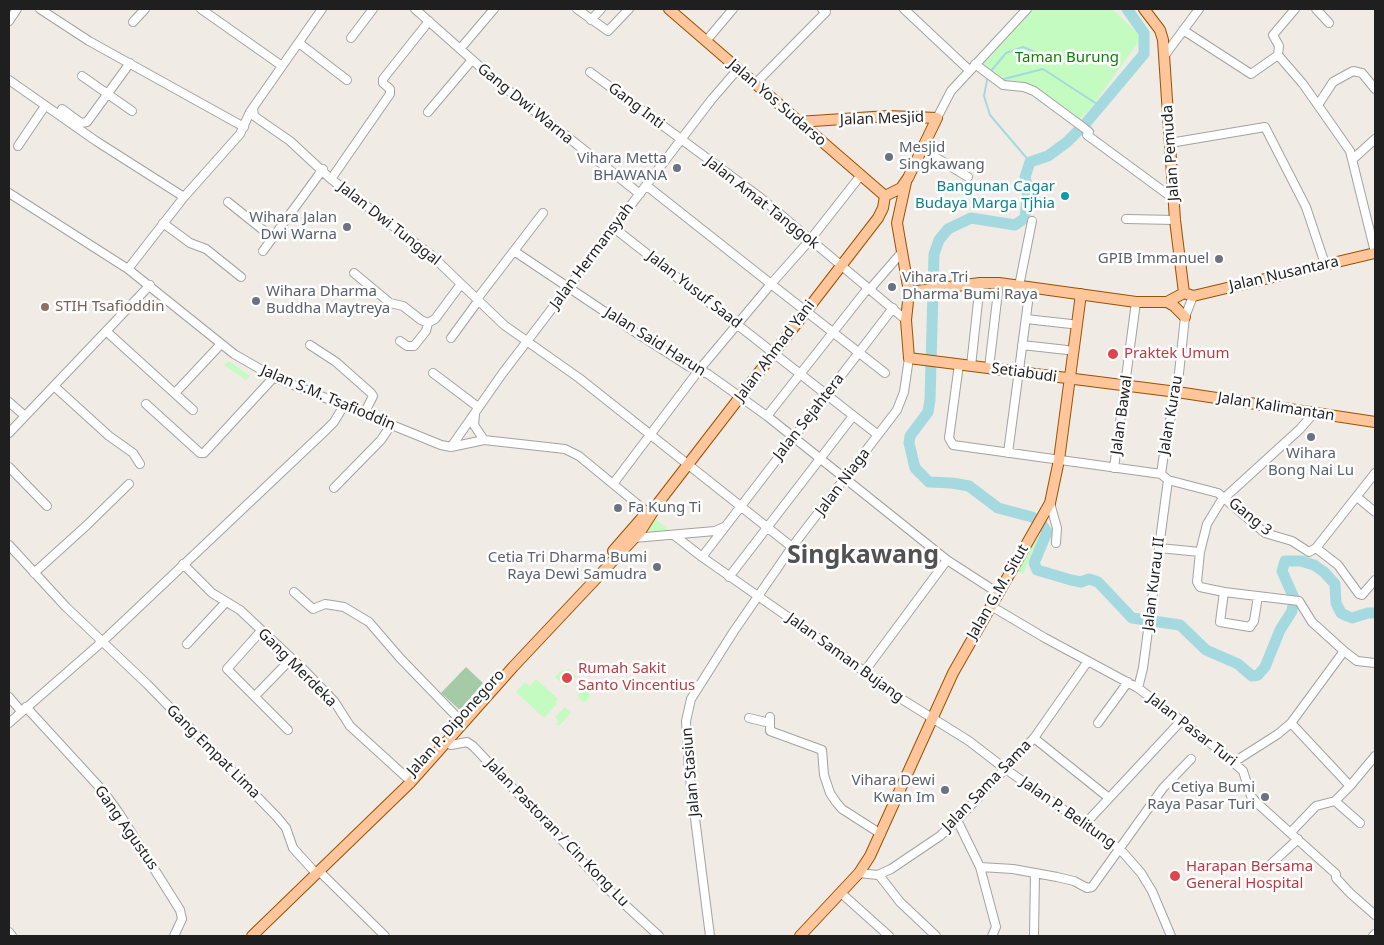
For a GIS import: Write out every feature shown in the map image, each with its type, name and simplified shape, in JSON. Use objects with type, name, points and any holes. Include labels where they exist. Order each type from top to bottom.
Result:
[{"type":"main road","name":"Jalan Yos Sudarso","points":[[669,9],[885,196]]},
{"type":"main road","name":"Jalan Pemuda","points":[[1144,9],[1160,30],[1164,55],[1175,220],[1188,295]]},
{"type":"main road","name":"Jalan Mesjid","points":[[798,122],[888,116],[937,118]]},
{"type":"main road","points":[[909,358],[906,320],[909,292],[897,223],[900,200],[906,182],[937,118]]},
{"type":"main road","points":[[816,136],[825,121]]},
{"type":"main road","points":[[885,196],[893,194],[906,182]]},
{"type":"main road","name":"Jalan Ahmad Yani","points":[[659,502],[878,218],[883,208],[885,196]]},
{"type":"main road","points":[[878,218],[887,217],[897,223]]},
{"type":"main road","name":"Jalan Nusantara","points":[[1167,302],[1188,295],[1375,252]]},
{"type":"main road","points":[[909,292],[980,283],[999,283],[1136,302],[1167,302],[1185,317]]},
{"type":"main road","name":"Jalan G.M. Situt","points":[[800,936],[859,873],[881,834],[931,718],[971,637],[1048,507],[1059,460],[1081,294]]},
{"type":"main road","name":"Setiabudi","points":[[909,358],[1070,380],[1177,392]]},
{"type":"main road","name":"Jalan Kalimantan","points":[[1177,392],[1375,422]]},
{"type":"main road","name":"Jalan P. Diponegoro","points":[[252,936],[406,778],[421,766],[459,719],[608,558],[647,512],[659,502]]},
{"type":"main road","name":"Jalan P. Diponegoro","points":[[244,936],[316,871],[421,766],[634,538],[652,515],[659,502]]},
{"type":"street","points":[[9,21],[17,9]]},
{"type":"street","points":[[40,9],[89,41],[244,126]]},
{"type":"street","points":[[133,22],[145,9]]},
{"type":"street","points":[[201,9],[282,66]]},
{"type":"street","points":[[128,269],[184,197],[223,154],[244,126],[282,66],[322,9]]},
{"type":"street","points":[[351,38],[372,9]]},
{"type":"street","name":"Gang Dwi Warna","points":[[414,9],[550,125],[640,194]]},
{"type":"street","points":[[460,49],[494,9]]},
{"type":"street","points":[[577,9],[608,31],[629,9]]},
{"type":"street","points":[[591,20],[601,9]]},
{"type":"street","points":[[706,41],[733,9]]},
{"type":"street","points":[[755,84],[826,12],[822,9]]},
{"type":"street","points":[[904,9],[969,70]]},
{"type":"street","points":[[937,118],[951,91],[969,70],[978,67],[1027,9]]},
{"type":"street","points":[[1164,55],[1200,9]]},
{"type":"street","points":[[1295,9],[1273,35],[1279,46],[1278,55],[1346,143],[1353,159],[1375,252]]},
{"type":"street","points":[[1316,9],[1329,23]]},
{"type":"street","points":[[331,179],[390,94],[390,89],[383,83],[383,79],[429,21]]},
{"type":"street","points":[[1183,30],[1251,74],[1278,55]]},
{"type":"street","points":[[299,42],[347,80]]},
{"type":"street","points":[[428,112],[472,60]]},
{"type":"street","points":[[62,110],[85,123],[130,64]]},
{"type":"street","points":[[978,67],[1007,86],[1029,89],[1080,125],[1089,132],[1087,135],[1174,199]]},
{"type":"street","name":"Jalan Hermansyah","points":[[451,447],[477,408],[526,342],[738,69]]},
{"type":"street","points":[[1318,105],[1333,82],[1353,71],[1362,73],[1375,89]]},
{"type":"street","name":"Gang Inti","points":[[590,72],[682,140]]},
{"type":"street","points":[[82,76],[132,111]]},
{"type":"street","points":[[9,80],[45,106],[184,197]]},
{"type":"street","points":[[18,146],[45,106]]},
{"type":"street","name":"Jalan Dwi Tunggal","points":[[253,112],[322,169],[331,179],[431,255],[526,342],[579,378],[792,547]]},
{"type":"street","points":[[1170,143],[1265,127],[1308,211],[1325,264]]},
{"type":"street","name":"Jalan Amat Tanggok","points":[[682,140],[761,198],[840,266],[893,308]]},
{"type":"street","points":[[1353,159],[1375,140]]},
{"type":"street","points":[[922,149],[968,177]]},
{"type":"street","points":[[263,251],[322,169]]},
{"type":"street","points":[[613,484],[699,370],[810,240],[861,175]]},
{"type":"street","points":[[647,186],[885,373]]},
{"type":"street","name":"Jalan S.M. Tsafioddin","points":[[10,197],[128,269],[221,344],[250,364],[274,377],[434,444],[451,447],[484,440],[565,449],[579,456],[647,512]]},
{"type":"street","points":[[228,202],[273,238]]},
{"type":"street","points":[[451,338],[544,213]]},
{"type":"street","points":[[1126,219],[1175,220]]},
{"type":"street","points":[[1019,286],[1032,221]]},
{"type":"street","points":[[163,223],[190,243],[206,249],[241,277]]},
{"type":"street","name":"Jalan Yusuf Saad","points":[[614,228],[878,435]]},
{"type":"street","name":"Jalan Said Harun","points":[[514,251],[688,366],[708,374],[739,398],[767,416],[947,560],[998,593]]},
{"type":"street","points":[[767,416],[869,289],[902,252]]},
{"type":"street","points":[[354,273],[390,303],[402,306],[428,323]]},
{"type":"street","points":[[971,366],[980,283]]},
{"type":"street","points":[[989,368],[999,283]]},
{"type":"street","points":[[400,341],[407,346],[414,346],[426,331],[428,323],[435,319],[461,284]]},
{"type":"street","points":[[9,433],[150,285]]},
{"type":"street","points":[[1008,453],[1030,287]]},
{"type":"street","name":"Jalan Kurau","points":[[1165,477],[1167,433],[1177,392],[1188,295]]},
{"type":"street","name":"Jalan Bawal","points":[[1114,468],[1136,302]]},
{"type":"street","points":[[893,308],[906,320]]},
{"type":"street","name":"Jalan Sejahtera","points":[[702,557],[893,308]]},
{"type":"street","points":[[1026,319],[1070,324]]},
{"type":"street","points":[[106,331],[193,410]]},
{"type":"street","points":[[176,392],[221,344]]},
{"type":"street","points":[[310,346],[336,362],[371,393],[373,396],[364,414]]},
{"type":"street","points":[[1022,346],[1067,350]]},
{"type":"street","name":"Jalan Niaga","points":[[758,597],[792,547],[846,478],[902,401],[909,358]]},
{"type":"street","name":"Gang 3","points":[[958,364],[949,441],[956,446],[1165,477],[1212,491],[1225,497],[1265,533],[1292,541],[1310,552],[1316,548]]},
{"type":"street","points":[[433,373],[477,408],[473,423],[484,440]]},
{"type":"street","points":[[146,404],[200,453],[204,454],[274,377]]},
{"type":"street","points":[[54,386],[109,436],[133,453],[140,464]]},
{"type":"street","points":[[9,402],[25,416]]},
{"type":"street","points":[[9,723],[102,641],[326,430],[334,422],[343,407]]},
{"type":"street","points":[[1314,413],[1294,435],[1225,497],[1211,513],[1200,552],[1198,585],[1224,592],[1297,600],[1312,622],[1344,651],[1357,661],[1375,663]]},
{"type":"street","points":[[730,577],[853,416]]},
{"type":"street","points":[[334,488],[381,440],[391,425]]},
{"type":"street","points":[[9,467],[47,506]]},
{"type":"street","points":[[1375,473],[1316,548],[1338,565],[1359,594],[1362,595],[1375,580]]},
{"type":"street","name":"Jalan Kurau II","points":[[1138,688],[1148,633],[1159,548],[1165,477]]},
{"type":"street","points":[[34,573],[87,526],[129,484]]},
{"type":"street","points":[[1356,497],[1375,512]]},
{"type":"street","points":[[1048,507],[1058,528],[1056,542]]},
{"type":"street","points":[[634,538],[715,531],[726,527]]},
{"type":"street","name":"Jalan Saman Bujang","points":[[674,534],[702,557],[931,718]]},
{"type":"street","name":"Gang Empat Lima","points":[[9,545],[34,573],[277,817],[286,828],[293,848],[384,936]]},
{"type":"street","points":[[1159,548],[1200,552]]},
{"type":"street","points":[[864,672],[947,560]]},
{"type":"street","name":"Gang Merdeka","points":[[183,564],[212,593],[240,610],[292,659],[334,701],[350,726],[406,778]]},
{"type":"street","points":[[294,592],[313,609],[330,604],[344,607],[365,618],[459,719]]},
{"type":"street","points":[[1224,592],[1219,617],[1222,624],[1250,627],[1254,621],[1258,596]]},
{"type":"street","name":"Jalan Stasiun","points":[[710,936],[692,800],[686,727],[688,709],[696,687],[758,597]]},
{"type":"street","points":[[186,644],[226,602]]},
{"type":"street","name":"Jalan Pasar Turi","points":[[991,606],[1138,688],[1234,762],[1247,778],[1251,796],[1258,804],[1336,874],[1336,878],[1350,893],[1375,915]]},
{"type":"street","points":[[261,631],[227,667],[232,675],[288,730]]},
{"type":"street","points":[[1234,762],[1278,734],[1290,723],[1344,651]]},
{"type":"street","points":[[255,696],[292,659]]},
{"type":"street","name":"Jalan Sama Sama","points":[[879,875],[910,857],[957,820],[1034,738],[1088,661]]},
{"type":"street","points":[[1098,723],[1128,682]]},
{"type":"street","name":"Gang Agustus","points":[[9,697],[24,709],[103,791],[119,813],[180,910],[182,919],[174,936]]},
{"type":"street","points":[[749,718],[770,720],[770,732],[822,750],[824,774],[830,794],[842,809],[881,834]]},
{"type":"street","name":"Jalan P. Belitung","points":[[931,718],[970,742],[1120,849],[1141,873],[1152,891],[1171,936]]},
{"type":"street","points":[[1085,824],[1181,721]]},
{"type":"street","points":[[1290,723],[1350,786]]},
{"type":"street","points":[[1034,738],[1109,798]]},
{"type":"street","name":"Jalan Pastoran / Cin Kong Lu","points":[[451,745],[467,742],[473,746],[610,891],[660,936]]},
{"type":"street","points":[[1291,832],[1316,806],[1334,801],[1350,786],[1375,756]]},
{"type":"street","points":[[980,867],[1034,873],[1074,881],[1087,888],[1092,887],[1163,788],[1191,759]]},
{"type":"street","points":[[1334,801],[1360,824]]},
{"type":"street","points":[[957,820],[980,867],[996,927],[992,936]]},
{"type":"street","points":[[1271,864],[1298,839]]},
{"type":"street","points":[[859,873],[879,875],[900,902],[936,936]]},
{"type":"street","points":[[1034,873],[1034,936]]},
{"type":"street","points":[[841,893],[889,936]]},
{"type":"street","points":[[9,932],[12,936]]},
{"type":"green space","name":"Taman Burung","points":[[1031,9],[1112,9],[1142,37],[1093,105],[1076,124],[1029,90],[999,84],[975,69]]},
{"type":"green space","points":[[229,361],[250,376],[246,380],[224,365]]},
{"type":"green space","points":[[654,518],[671,532],[647,534]]},
{"type":"green space","points":[[1036,535],[1038,539],[1023,574],[1017,571]]},
{"type":"green space","points":[[466,667],[483,683],[460,710],[441,693]]},
{"type":"green space","points":[[568,669],[576,676],[566,687],[555,677],[562,670],[565,672]]},
{"type":"green space","points":[[536,679],[558,699],[555,702],[557,704],[544,718],[516,692],[525,682],[530,686]]},
{"type":"green space","points":[[584,690],[590,696],[584,702],[578,696]]},
{"type":"green space","points":[[565,707],[571,713],[559,726],[556,724],[559,721],[555,717]]},
{"type":"waterway","points":[[1127,9],[1144,33],[1144,54],[1086,123],[1067,142],[1048,156],[1030,162],[1025,177],[1028,189],[1025,218],[1015,225],[971,218],[948,229],[939,240],[934,254],[930,400],[928,412],[910,436],[909,443],[915,468],[929,482],[969,486],[998,508],[1032,517],[1041,523],[1047,532],[1034,563],[1037,570],[1081,582],[1089,579],[1098,582],[1132,618],[1180,625],[1206,650],[1238,664],[1252,676],[1258,675],[1265,667],[1280,630],[1292,611],[1294,598],[1282,571],[1285,561],[1301,561],[1314,565],[1324,572],[1335,584],[1336,603],[1341,613],[1352,618],[1375,613]]},
{"type":"waterway","points":[[991,71],[1006,53],[1023,47],[1040,54]]},
{"type":"waterway","points":[[1000,80],[1043,69],[1100,106]]},
{"type":"waterway","points":[[988,75],[984,96],[990,115],[1030,162]]},
{"type":"place","name":"Mesjid Singkawang","points":[[889,157]]},
{"type":"place","name":"Vihara Metta BHAWANA","points":[[677,168]]},
{"type":"place","name":"Bangunan Cagar Budaya Marga Tjhia","points":[[1065,196]]},
{"type":"place","name":"Wihara Jalan Dwi Warna","points":[[347,227]]},
{"type":"place","name":"GPIB Immanuel","points":[[1219,259]]},
{"type":"place","name":"Vihara Tri Dharma Bumi Raya","points":[[892,287]]},
{"type":"place","name":"Wihara Dharma Buddha Maytreya","points":[[256,301]]},
{"type":"place","name":"STIH Tsafioddin","points":[[45,307]]},
{"type":"place","name":"Praktek Umum","points":[[1113,354]]},
{"type":"place","name":"Wihara Bong Nai Lu","points":[[1311,437]]},
{"type":"place","name":"Fa Kung Ti","points":[[618,508]]},
{"type":"place","name":"Cetia Tri Dharma Bumi Raya Dewi Samudra","points":[[657,567]]},
{"type":"place","name":"Rumah Sakit Santo Vincentius","points":[[567,678]]},
{"type":"place","name":"Vihara Dewi Kwan Im","points":[[945,790]]},
{"type":"place","name":"Cetiya Bumi Raya Pasar Turi","points":[[1265,797]]},
{"type":"place","name":"Harapan Bersama General Hospital","points":[[1175,876]]},
{"type":"district","name":"Singkawang","points":[[863,556]]}]
